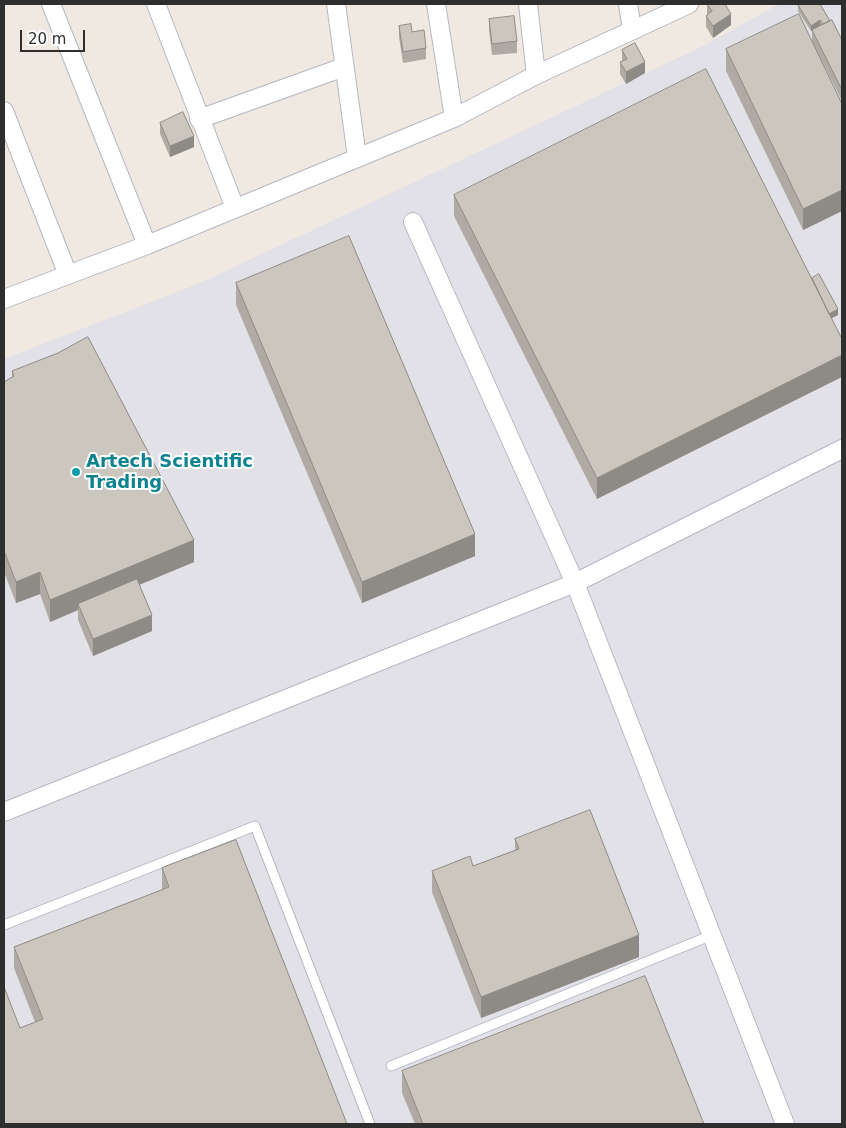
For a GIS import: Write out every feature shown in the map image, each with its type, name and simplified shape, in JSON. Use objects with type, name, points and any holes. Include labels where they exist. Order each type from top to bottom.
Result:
[{"type":"street","points":[[51,4],[147,245]]},
{"type":"street","points":[[156,4],[235,208]]},
{"type":"street","points":[[336,4],[357,157]]},
{"type":"street","points":[[436,4],[454,118]]},
{"type":"street","points":[[528,4],[536,75]]},
{"type":"street","points":[[628,4],[632,30]]},
{"type":"street","points":[[4,300],[147,245],[454,118],[536,75],[689,4]]},
{"type":"street","points":[[199,119],[344,67]]},
{"type":"street","points":[[4,112],[68,275]]},
{"type":"street","points":[[413,222],[575,583],[785,1124]]},
{"type":"street","points":[[4,812],[575,583],[842,449]]},
{"type":"lane","points":[[4,925],[255,826],[370,1124]]},
{"type":"lane","points":[[392,1066],[712,935]]},
{"type":"shaded area","points":[[779,4],[842,4],[842,1124],[4,1124],[4,359],[200,283],[699,48]]},
{"type":"building","points":[[707,4],[725,4],[731,14],[713,26],[706,16],[712,11]]},
{"type":"building","points":[[820,4],[830,21],[823,24],[820,20],[811,26],[798,5]]},
{"type":"building","points":[[799,14],[842,104],[842,190],[803,209],[726,49]]},
{"type":"building","points":[[514,16],[517,41],[492,44],[489,19]]},
{"type":"building","points":[[832,20],[842,40],[842,90],[812,30]]},
{"type":"building","points":[[411,24],[412,32],[424,30],[426,48],[403,52],[399,26]]},
{"type":"building","points":[[635,43],[645,62],[626,72],[620,62],[627,59],[622,50]]},
{"type":"building","points":[[706,69],[842,339],[842,355],[597,478],[454,195]]},
{"type":"building","points":[[183,112],[194,136],[170,146],[160,123]]},
{"type":"building","points":[[349,236],[475,534],[362,582],[236,283]]},
{"type":"building","points":[[819,274],[838,309],[829,314],[812,278]]},
{"type":"building","points":[[88,337],[194,540],[50,600],[40,572],[16,582],[4,551],[4,382],[14,376],[12,371],[58,353]]},
{"type":"building","points":[[137,579],[152,615],[93,639],[78,604]]},
{"type":"building","points":[[590,810],[639,935],[481,997],[432,871],[470,856],[473,866],[519,849],[515,839]]},
{"type":"building","points":[[236,840],[347,1124],[4,1124],[4,987],[20,1028],[43,1019],[14,947],[169,887],[162,868]]},
{"type":"building","points":[[645,976],[704,1124],[423,1124],[402,1071]]},
{"type":"place","name":"Artech Scientific Trading","points":[[76,472]]}]
